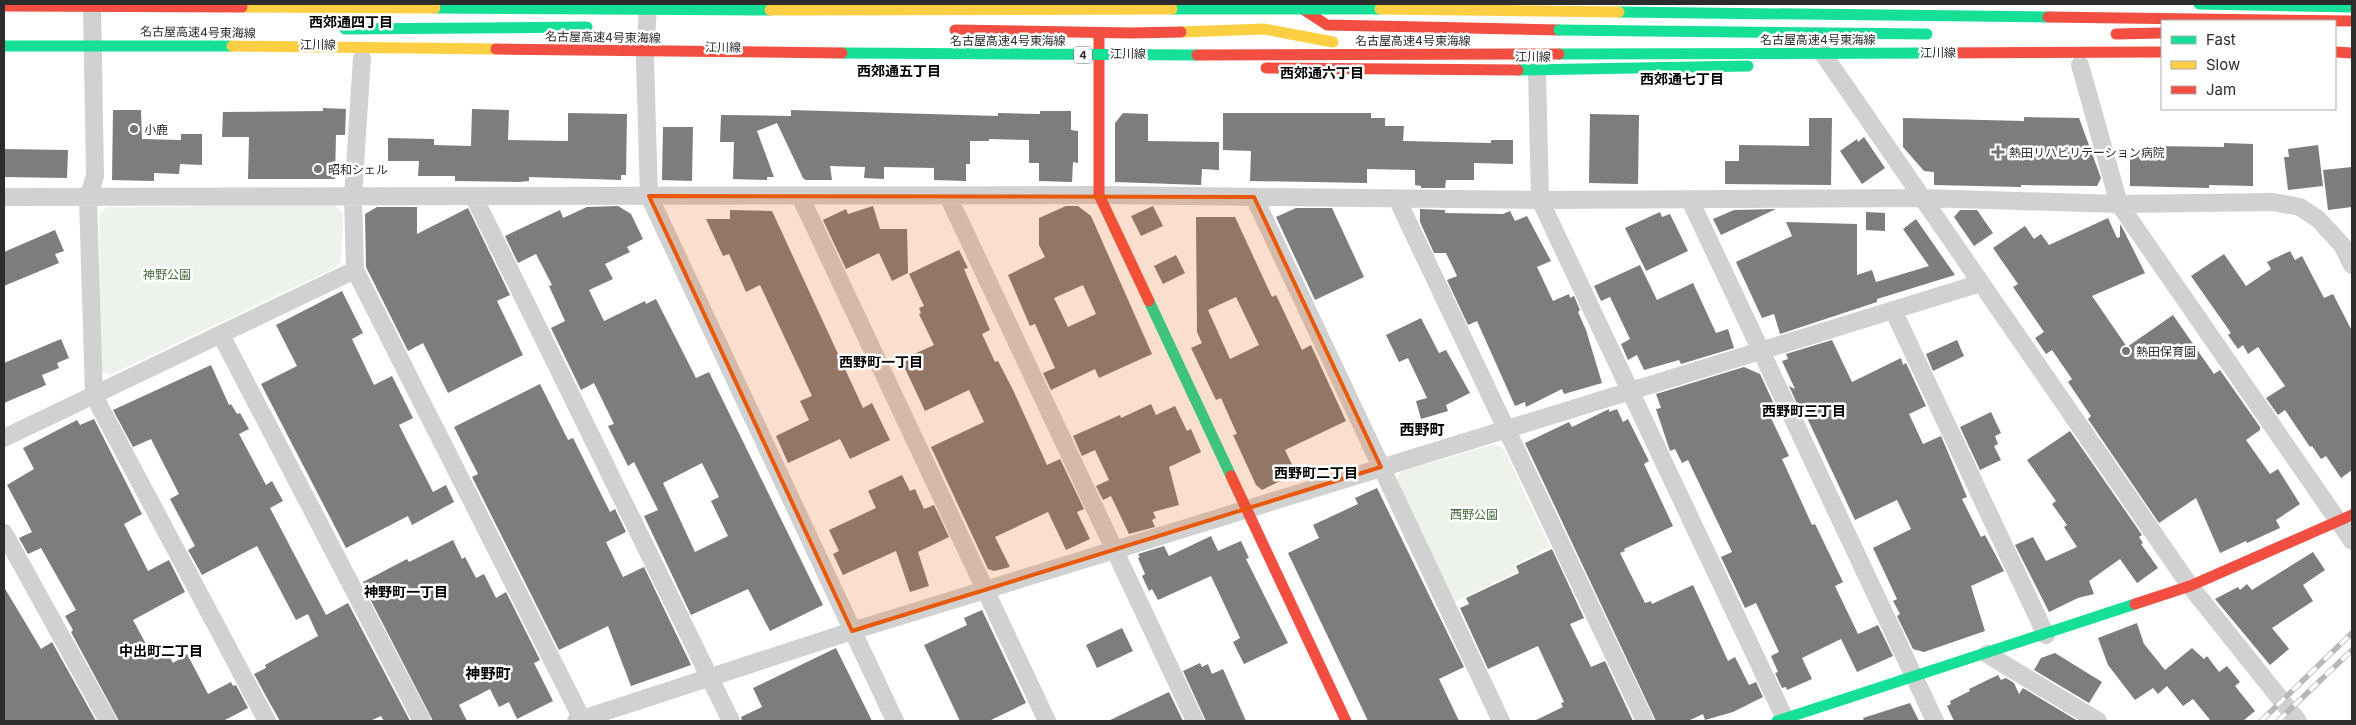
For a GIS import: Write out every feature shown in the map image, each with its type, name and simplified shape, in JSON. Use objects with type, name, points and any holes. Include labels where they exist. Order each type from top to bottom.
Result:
[{"type":"main road","points":[[1100,4],[1097,67],[1099,195],[1346,721]]},
{"type":"main road","points":[[2199,4],[2352,7]]},
{"type":"main road","name":"名古屋高速4号東海線","points":[[4,6],[1030,11],[1301,8],[2271,20]]},
{"type":"main road","points":[[1301,8],[1327,25],[1729,33],[1937,34]]},
{"type":"main road","points":[[2307,20],[2352,14]]},
{"type":"main road","name":"名古屋高速4号東海線","points":[[2336,21],[2352,21]]},
{"type":"main road","points":[[638,26],[657,26]]},
{"type":"main road","points":[[337,29],[600,27]]},
{"type":"main road","points":[[943,30],[1131,33],[1264,29],[1330,42],[1349,42]]},
{"type":"main road","points":[[2111,34],[2161,33]]},
{"type":"main road","points":[[246,47],[261,35]]},
{"type":"main road","name":"江川線","points":[[1257,68],[1537,70],[1763,66],[1721,48],[1645,41],[1536,42]]},
{"type":"main road","name":"名古屋高速4号東海線","points":[[4,46],[1036,55],[2161,52]]},
{"type":"main road","points":[[2336,52],[2352,52]]},
{"type":"main road","name":"江川線","points":[[4,56],[645,60],[1058,66]]},
{"type":"main road","points":[[2336,64],[2352,64]]},
{"type":"main road","points":[[1814,66],[1837,67]]},
{"type":"main road","points":[[1782,720],[2046,635],[2190,586],[2345,518]]},
{"type":"street","points":[[92,4],[95,176],[88,198],[94,396],[266,721]]},
{"type":"street","points":[[648,4],[645,60],[649,196],[895,721]]},
{"type":"street","points":[[1788,4],[1837,67],[1923,198],[2190,586],[2298,721]]},
{"type":"street","points":[[362,58],[353,197],[355,270],[580,721],[852,631],[1505,428],[1981,283]]},
{"type":"street","points":[[2079,65],[2119,204],[2345,518],[2352,541]]},
{"type":"street","points":[[1537,70],[1540,200],[1782,720]]},
{"type":"street","points":[[4,197],[1099,195],[1540,200],[1923,198],[2119,204],[2273,202],[2300,207],[2347,242],[2352,265]]},
{"type":"street","points":[[800,196],[1047,721]]},
{"type":"street","points":[[948,196],[1195,721]]},
{"type":"street","points":[[474,197],[731,721]]},
{"type":"street","points":[[1254,197],[1501,721]]},
{"type":"street","points":[[1397,199],[1645,721]]},
{"type":"street","points":[[1690,200],[1935,721]]},
{"type":"street","points":[[4,438],[355,270]]},
{"type":"street","points":[[1893,310],[2046,635]]},
{"type":"street","points":[[221,335],[422,721]]},
{"type":"street","points":[[4,532],[108,721]]},
{"type":"street","points":[[1987,654],[2092,719]]},
{"type":"highlighted area","points":[[649,196],[1254,197],[1381,467],[852,631]]},
{"type":"green space","name":"神野公園","points":[[335,205],[343,214],[341,262],[335,268],[110,375],[101,371],[99,215],[107,207]]},
{"type":"green space","name":"西野公園","points":[[1494,444],[1504,449],[1550,547],[1514,565],[1517,572],[1454,602],[1397,480],[1400,472]]},
{"type":"building","points":[[323,108],[346,109],[345,135],[336,135],[335,179],[248,179],[249,137],[222,137],[223,112],[323,111]]},
{"type":"building","points":[[472,109],[509,110],[508,140],[568,141],[568,113],[627,114],[626,175],[621,175],[621,180],[529,177],[529,181],[519,182],[455,181],[455,176],[418,176],[419,161],[388,161],[388,138],[434,139],[434,145],[471,146]]},
{"type":"building","points":[[113,110],[141,110],[142,139],[181,140],[181,134],[202,134],[202,165],[180,164],[179,174],[154,173],[154,181],[112,180]]},
{"type":"building","points":[[791,110],[998,116],[998,113],[1040,114],[1040,111],[1071,111],[1071,130],[1078,131],[1078,163],[1073,162],[1072,182],[1039,181],[1039,163],[1029,163],[1029,140],[989,139],[989,141],[970,141],[970,164],[966,164],[966,181],[934,180],[934,168],[884,167],[884,179],[864,178],[865,167],[830,166],[832,180],[806,180],[803,178],[777,123],[757,131],[774,177],[767,177],[767,180],[733,179],[734,142],[720,142],[721,115],[791,116]]},
{"type":"building","points":[[1123,113],[1148,114],[1148,141],[1219,142],[1219,170],[1202,169],[1201,185],[1115,182],[1115,123]]},
{"type":"building","points":[[1223,113],[1371,113],[1371,118],[1385,118],[1385,126],[1404,126],[1403,141],[1491,143],[1491,140],[1513,140],[1513,164],[1474,163],[1474,180],[1446,180],[1445,188],[1421,188],[1421,186],[1415,185],[1415,170],[1367,169],[1367,183],[1250,181],[1251,151],[1223,150]]},
{"type":"building","points":[[1590,114],[1639,115],[1638,184],[1589,183]]},
{"type":"building","points":[[2024,117],[2079,118],[2101,178],[2097,186],[1934,185],[1934,172],[1924,171],[1903,147],[1903,118],[2024,121]]},
{"type":"building","points":[[1809,118],[1832,118],[1831,185],[1725,184],[1725,161],[1739,161],[1739,145],[1809,146]]},
{"type":"building","points":[[663,127],[693,127],[692,181],[662,180]]},
{"type":"building","points":[[1864,137],[1885,168],[1862,184],[1840,151],[1857,139],[1858,142]]},
{"type":"building","points":[[2224,143],[2253,144],[2253,186],[2209,185],[2209,188],[2130,186],[2130,154],[2153,155],[2153,146],[2224,147]]},
{"type":"building","points":[[2318,145],[2323,186],[2288,190],[2284,157],[2289,157],[2288,149]]},
{"type":"building","points":[[4,149],[68,150],[67,178],[4,177]]},
{"type":"building","points":[[2352,167],[2352,207],[2328,210],[2323,170]]},
{"type":"building","points":[[618,206],[631,214],[643,239],[627,247],[630,252],[605,264],[613,279],[589,290],[604,321],[645,301],[646,304],[656,299],[696,378],[709,372],[823,605],[770,631],[748,589],[691,615],[644,516],[658,510],[634,462],[628,466],[608,426],[614,424],[594,383],[581,390],[551,328],[565,321],[549,286],[552,285],[536,254],[518,263],[505,236],[560,210],[563,218],[587,207]],"holes":[[[702,463],[719,497],[711,501],[728,536],[695,552],[663,483]]]},
{"type":"building","points":[[873,206],[880,229],[907,229],[908,273],[892,281],[879,253],[846,269],[823,220],[846,209],[848,214]]},
{"type":"building","points":[[1066,206],[1078,206],[1091,216],[1152,354],[1099,378],[1095,369],[1051,390],[1043,373],[1055,368],[1035,324],[1030,326],[1008,275],[1045,257],[1039,245],[1039,218]],"holes":[[[1083,285],[1096,314],[1068,327],[1054,298]]]},
{"type":"building","points":[[1153,206],[1163,226],[1141,236],[1131,216]]},
{"type":"building","points":[[377,207],[417,207],[417,234],[468,208],[510,295],[497,301],[523,355],[448,393],[423,343],[408,351],[366,267],[365,214]]},
{"type":"building","points":[[1296,208],[1332,208],[1364,277],[1315,300],[1276,217]]},
{"type":"building","points":[[1420,209],[1445,210],[1445,213],[1503,214],[1510,211],[1515,221],[1527,216],[1551,261],[1537,267],[1553,301],[1569,294],[1570,298],[1574,296],[1602,383],[1564,394],[1562,389],[1526,407],[1525,402],[1515,406],[1477,321],[1468,325],[1447,280],[1457,276],[1446,253],[1434,253],[1420,222]]},
{"type":"building","points":[[1776,209],[1721,235],[1713,219],[1734,210]]},
{"type":"building","points":[[730,210],[772,211],[863,408],[872,403],[890,440],[850,459],[840,439],[788,463],[776,436],[809,420],[800,401],[812,396],[760,285],[746,292],[729,254],[723,256],[706,219],[730,219]]},
{"type":"building","points":[[1960,210],[1977,210],[1993,233],[1974,246],[1954,217]]},
{"type":"building","points":[[1660,212],[1662,217],[1670,214],[1688,251],[1646,271],[1625,228]]},
{"type":"building","points":[[1866,212],[1885,213],[1885,231],[1866,230]]},
{"type":"building","points":[[1196,217],[1235,217],[1272,297],[1276,295],[1302,350],[1311,345],[1346,421],[1285,450],[1296,473],[1262,490],[1256,485],[1233,435],[1237,434],[1221,398],[1216,400],[1191,348],[1202,343],[1197,332]],"holes":[[[1236,297],[1259,345],[1230,359],[1208,310]]]},
{"type":"building","points":[[2108,218],[2117,238],[2120,237],[2120,224],[2145,273],[2092,296],[2127,347],[2173,315],[2214,374],[2220,370],[2260,427],[2260,430],[2246,440],[2270,474],[2278,469],[2300,504],[2276,520],[2280,528],[2220,553],[2196,498],[2159,523],[2088,419],[2091,416],[2068,382],[2072,379],[2052,350],[2046,354],[2035,338],[2044,332],[2013,287],[2018,284],[1993,248],[2025,226],[2034,239],[2041,234],[2049,245]]},
{"type":"building","points":[[1916,219],[1955,275],[1877,299],[1877,302],[1780,334],[1774,314],[1762,318],[1736,262],[1792,236],[1786,222],[1857,224],[1857,275],[1872,270],[1876,282],[1929,266],[1903,229]]},
{"type":"building","points":[[55,230],[64,251],[55,254],[59,263],[4,286],[4,252]]},
{"type":"building","points":[[959,250],[968,268],[964,269],[990,330],[982,334],[995,362],[998,361],[1013,390],[1047,465],[1060,459],[1084,509],[1077,512],[1090,539],[1066,550],[1048,512],[995,537],[1010,567],[994,571],[988,569],[931,447],[984,422],[969,390],[925,411],[901,360],[934,345],[919,314],[921,313],[919,308],[924,306],[909,274]]},
{"type":"building","points":[[2290,251],[2295,260],[2302,256],[2324,298],[2333,294],[2352,331],[2352,470],[2341,478],[2326,456],[2321,459],[2312,446],[2310,447],[2285,410],[2278,415],[2266,398],[2285,386],[2258,347],[2248,354],[2243,345],[2238,349],[2228,335],[2231,333],[2191,276],[2224,254],[2246,286],[2271,269],[2267,262]]},
{"type":"building","points":[[1176,255],[1185,273],[1163,284],[1154,266]]},
{"type":"building","points":[[1640,265],[1657,300],[1693,283],[1716,333],[1728,329],[1734,348],[1681,364],[1679,360],[1644,370],[1637,355],[1628,360],[1621,344],[1630,339],[1610,297],[1601,301],[1594,286]]},
{"type":"building","points":[[342,291],[363,333],[352,339],[374,385],[392,376],[413,418],[399,425],[433,492],[446,485],[454,502],[412,525],[408,516],[346,548],[261,384],[297,366],[276,325]]},
{"type":"building","points":[[1421,318],[1439,353],[1446,350],[1470,393],[1446,405],[1448,411],[1421,419],[1416,401],[1427,398],[1408,358],[1399,362],[1386,335]]},
{"type":"building","points":[[61,339],[69,358],[57,363],[59,368],[42,375],[46,385],[4,403],[4,363]]},
{"type":"building","points":[[1832,340],[1852,382],[1901,358],[1903,365],[1906,363],[1926,406],[1909,414],[1923,444],[1941,436],[1967,497],[1962,499],[1981,537],[1985,535],[2004,571],[1971,586],[1985,631],[1924,652],[1913,649],[1897,616],[1900,614],[1893,601],[1897,599],[1873,548],[1911,529],[1897,500],[1855,520],[1801,405],[1798,406],[1789,386],[1795,389],[1782,361],[1788,359],[1786,354]]},
{"type":"building","points":[[1957,340],[1964,356],[1933,371],[1926,354]]},
{"type":"building","points":[[211,365],[229,405],[231,404],[237,414],[240,413],[249,429],[239,434],[266,485],[272,481],[283,501],[270,508],[326,615],[348,603],[410,721],[384,721],[381,716],[370,721],[280,721],[267,698],[254,674],[266,668],[265,665],[318,636],[308,614],[296,620],[257,546],[202,575],[188,550],[195,546],[170,499],[179,494],[151,439],[133,447],[113,410]]},
{"type":"building","points":[[1744,367],[1760,374],[1779,415],[1771,418],[1789,456],[1782,459],[1812,525],[1815,524],[1843,582],[1835,586],[1858,634],[1878,625],[1893,656],[1857,672],[1841,639],[1802,658],[1812,679],[1787,690],[1786,687],[1782,688],[1775,673],[1778,672],[1771,656],[1779,652],[1756,603],[1745,608],[1721,557],[1732,552],[1688,460],[1682,463],[1675,449],[1670,451],[1656,409],[1661,408],[1656,394]]},
{"type":"building","points":[[540,384],[568,440],[573,438],[610,512],[615,509],[626,532],[606,542],[623,577],[644,567],[691,665],[631,686],[608,626],[559,650],[472,477],[478,474],[454,427]]},
{"type":"building","points":[[1151,404],[1156,415],[1175,406],[1187,431],[1191,429],[1201,452],[1169,467],[1179,505],[1153,512],[1156,518],[1152,520],[1155,527],[1129,534],[1111,496],[1103,500],[1096,486],[1109,480],[1095,450],[1082,456],[1073,436],[1120,415],[1121,418]]},
{"type":"building","points":[[1609,409],[1609,412],[1617,409],[1623,422],[1628,419],[1649,461],[1644,464],[1673,526],[1624,549],[1625,551],[1620,553],[1645,603],[1651,601],[1652,604],[1693,585],[1728,661],[1735,657],[1749,685],[1756,682],[1763,697],[1733,712],[1705,720],[1703,714],[1688,721],[1656,721],[1525,443],[1569,422],[1572,427]]},
{"type":"building","points":[[1991,412],[2001,433],[1995,436],[1998,444],[1994,446],[2001,460],[1980,470],[1960,427]]},
{"type":"building","points":[[94,419],[142,514],[124,524],[148,571],[169,560],[185,592],[133,620],[154,659],[167,652],[173,663],[187,654],[208,694],[231,682],[233,686],[236,685],[248,708],[223,721],[119,721],[71,632],[73,630],[65,616],[76,610],[41,548],[28,554],[19,538],[32,532],[7,485],[34,469],[23,448],[77,420],[80,425]]},
{"type":"building","points":[[2070,431],[2142,535],[2139,537],[2143,543],[2141,544],[2158,568],[2137,583],[2120,559],[2089,581],[2094,594],[2078,598],[2049,612],[2015,545],[2033,537],[2046,561],[2077,547],[2064,527],[2067,525],[2052,504],[2056,501],[2027,460]]},
{"type":"building","points":[[902,475],[910,491],[915,489],[924,509],[934,505],[949,537],[918,552],[929,586],[910,592],[896,551],[843,575],[833,554],[839,551],[829,530],[876,508],[868,491]]},
{"type":"building","points":[[1377,488],[1464,667],[1439,679],[1459,721],[1368,721],[1288,553],[1319,538],[1313,525],[1358,504],[1355,498]]},
{"type":"building","points":[[1211,536],[1218,551],[1241,541],[1249,558],[1246,559],[1288,643],[1244,664],[1233,642],[1240,638],[1211,576],[1158,600],[1152,589],[1149,591],[1142,576],[1145,574],[1138,554],[1164,546],[1169,556]]},
{"type":"building","points":[[453,540],[462,559],[465,557],[476,578],[484,574],[496,598],[506,592],[540,660],[534,663],[553,701],[517,719],[509,702],[499,707],[490,689],[459,705],[467,721],[433,721],[363,582],[407,559],[409,562]]},
{"type":"building","points":[[1552,549],[1584,618],[1570,624],[1591,667],[1605,661],[1633,721],[1534,721],[1563,707],[1561,703],[1564,702],[1538,646],[1488,669],[1460,608],[1469,604],[1466,598],[1519,573],[1516,566]]},
{"type":"building","points":[[2313,552],[2325,570],[2303,585],[2313,601],[2272,628],[2289,649],[2270,665],[2215,599],[2238,587],[2240,590],[2247,584],[2252,590]]},
{"type":"building","points":[[4,587],[41,649],[52,642],[96,721],[4,721]]},
{"type":"building","points":[[982,610],[1026,703],[989,721],[960,721],[924,645],[967,625],[964,618]]},
{"type":"building","points":[[2137,623],[2144,644],[2165,670],[2192,648],[2204,659],[2207,656],[2219,672],[2227,666],[2240,682],[2235,686],[2255,711],[2243,721],[2211,721],[2193,699],[2183,706],[2167,686],[2158,694],[2153,688],[2135,700],[2108,665],[2098,638]]},
{"type":"building","points":[[1122,628],[1133,651],[1097,668],[1086,645]]},
{"type":"building","points":[[836,648],[872,721],[742,721],[741,717],[762,707],[753,688]]},
{"type":"building","points":[[2055,653],[2102,682],[2089,703],[2034,670],[2041,658]]},
{"type":"building","points":[[1200,663],[1202,667],[1208,664],[1212,674],[1223,669],[1246,721],[1206,721],[1183,671]]},
{"type":"building","points":[[1998,675],[2001,680],[2006,678],[2014,683],[2019,694],[2023,688],[2078,721],[1954,721],[1947,706],[1951,704],[1950,701],[1970,691],[1969,689]]},
{"type":"building","points":[[1169,692],[1183,721],[1108,721]]},
{"type":"building","points":[[1910,703],[1919,721],[1864,721],[1863,718]]},
{"type":"railway","points":[[2261,721],[2352,633]]},
{"type":"railway","points":[[2278,721],[2352,650]]},
{"type":"traffic: fast","points":[[2199,4],[2352,7]]},
{"type":"traffic: fast","points":[[435,8],[770,10]]},
{"type":"traffic: fast","points":[[1172,9],[1380,9]]},
{"type":"traffic: fast","points":[[1619,12],[2048,17]]},
{"type":"traffic: fast","points":[[345,29],[587,27]]},
{"type":"traffic: fast","points":[[1559,30],[1927,34]]},
{"type":"traffic: fast","points":[[4,46],[232,46]]},
{"type":"traffic: fast","points":[[842,53],[1197,55]]},
{"type":"traffic: fast","points":[[1559,54],[1940,53]]},
{"type":"traffic: fast","points":[[1518,70],[1748,66]]},
{"type":"traffic: fast","points":[[1149,301],[1231,476]]},
{"type":"traffic: fast","points":[[1777,721],[2135,604]]},
{"type":"traffic: jam","points":[[4,6],[242,7]]},
{"type":"traffic: jam","points":[[1301,8],[1327,25],[1559,30]]},
{"type":"traffic: jam","points":[[2048,17],[2276,20]]},
{"type":"traffic: jam","points":[[2336,21],[2352,21]]},
{"type":"traffic: jam","points":[[955,30],[1181,32]]},
{"type":"traffic: jam","points":[[2116,34],[2161,33]]},
{"type":"traffic: jam","points":[[1099,34],[1099,195],[1149,301]]},
{"type":"traffic: jam","points":[[496,49],[842,53]]},
{"type":"traffic: jam","points":[[1940,53],[2161,52]]},
{"type":"traffic: jam","points":[[2336,52],[2352,53]]},
{"type":"traffic: jam","points":[[1197,55],[1559,54]]},
{"type":"traffic: jam","points":[[1266,68],[1518,70]]},
{"type":"traffic: jam","points":[[1231,476],[1346,721]]},
{"type":"traffic: jam","points":[[2135,604],[2190,586],[2352,515]]},
{"type":"traffic: slow","points":[[242,7],[435,8]]},
{"type":"traffic: slow","points":[[770,10],[1172,9]]},
{"type":"traffic: slow","points":[[1380,9],[1619,12]]},
{"type":"traffic: slow","points":[[1181,32],[1264,29],[1333,42]]},
{"type":"traffic: slow","points":[[232,46],[496,49]]},
{"type":"place","name":"小鹿","points":[[134,129]]},
{"type":"place","name":"熱田リハビリテーション病院","points":[[1998,152]]},
{"type":"place","name":"昭和シェル","points":[[318,169]]},
{"type":"place","name":"熱田保育園","points":[[2126,351]]},
{"type":"district","name":"西郊通四丁目","points":[[351,21]]},
{"type":"district","name":"西郊通五丁目","points":[[899,70]]},
{"type":"district","name":"西郊通六丁目","points":[[1322,72]]},
{"type":"district","name":"西郊通七丁目","points":[[1682,78]]},
{"type":"district","name":"西野町一丁目","points":[[881,361]]},
{"type":"district","name":"西野町三丁目","points":[[1804,410]]},
{"type":"district","name":"西野町","points":[[1422,429]]},
{"type":"district","name":"西野町二丁目","points":[[1316,472]]},
{"type":"district","name":"神野町一丁目","points":[[406,591]]},
{"type":"district","name":"中出町二丁目","points":[[161,650]]},
{"type":"district","name":"神野町","points":[[488,673]]}]
